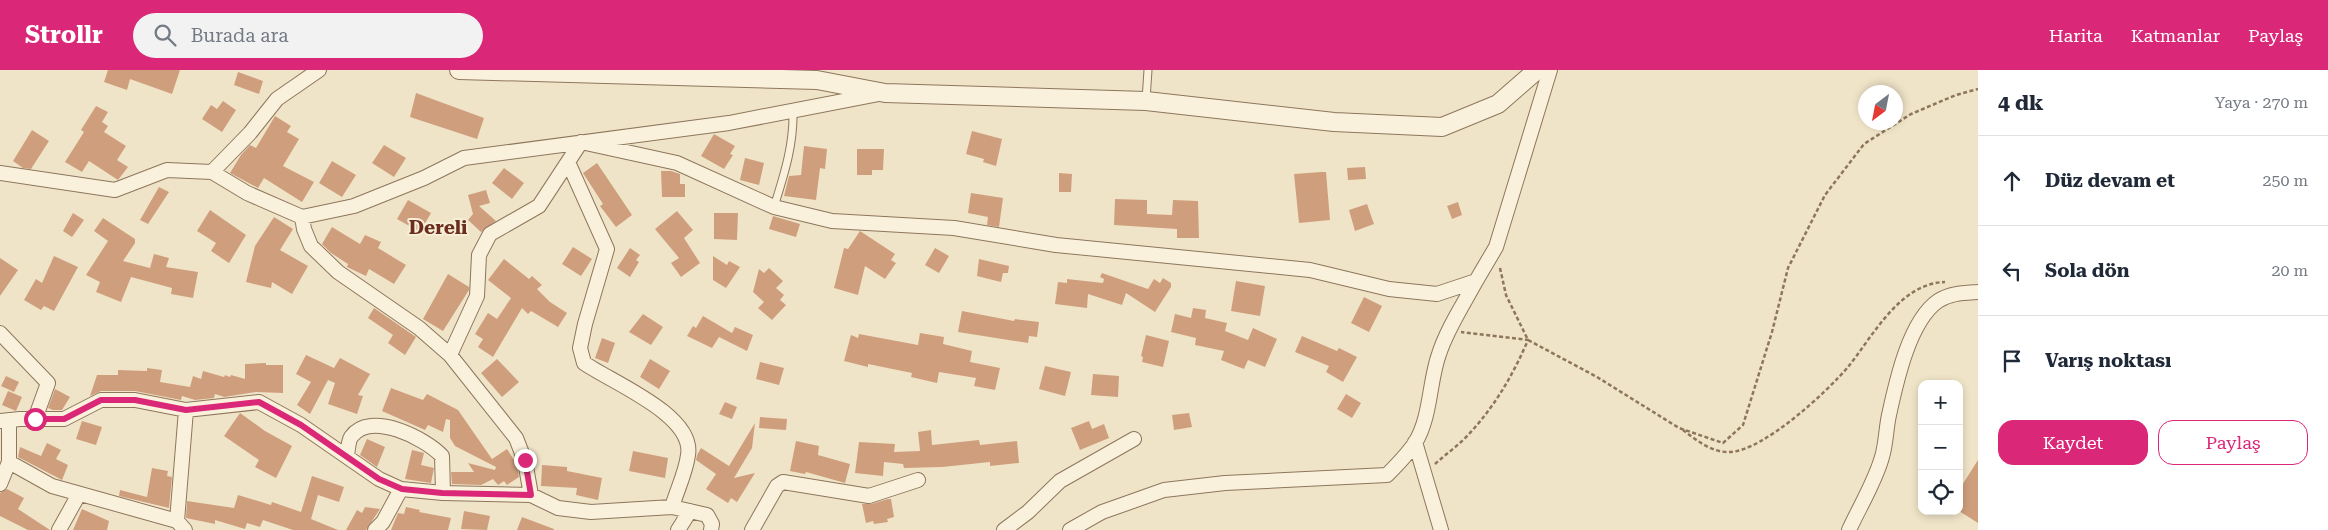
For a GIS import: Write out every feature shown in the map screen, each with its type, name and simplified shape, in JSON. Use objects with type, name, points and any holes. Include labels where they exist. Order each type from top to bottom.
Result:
[{"type":"street","points":[[212,172],[250,132],[277,99],[320,70]]},
{"type":"street","points":[[459,70],[817,80],[885,93],[1146,101],[1334,122],[1442,127],[1498,104],[1537,70]]},
{"type":"street","points":[[1070,530],[1102,512],[1164,490],[1226,483],[1387,475],[1402,460],[1415,442],[1428,407],[1431,379],[1439,352],[1496,247],[1550,70]]},
{"type":"street","points":[[1,174],[114,190],[167,170],[212,172],[247,193],[302,217],[354,206],[424,178],[464,158],[729,123],[885,93]]},
{"type":"street","points":[[582,142],[677,163],[774,207],[832,221],[954,228],[1056,245],[1310,270],[1389,289],[1437,294],[1476,282]]},
{"type":"street","points":[[450,355],[477,296],[479,255],[490,234],[539,206],[582,142]]},
{"type":"street","points":[[568,162],[607,249],[584,324],[580,348],[584,363],[646,400],[678,424],[687,438],[689,454],[672,507]]},
{"type":"street","points":[[302,217],[304,229],[311,246],[338,272],[419,328],[450,355],[516,438],[525,460],[531,495]]},
{"type":"street","points":[[1849,530],[1882,457],[1889,416],[1906,352],[1917,327],[1926,313],[1937,302],[1953,294],[1978,292]]},
{"type":"street","points":[[0,333],[48,383],[35,419]]},
{"type":"street","points":[[0,484],[9,462],[5,421],[64,419],[101,400],[135,400],[186,410],[259,402],[301,425],[379,479],[402,489],[442,493],[531,495],[558,508],[591,512],[672,507],[707,515],[712,524],[711,530]]},
{"type":"street","points":[[9,462],[52,486],[181,526],[186,410]]},
{"type":"street","points":[[347,456],[350,438],[363,427],[378,426],[403,432],[424,441],[442,456],[442,493]]},
{"type":"street","points":[[1004,530],[1028,512],[1060,481],[1134,439]]},
{"type":"street","points":[[1415,442],[1442,530]]},
{"type":"street","points":[[752,530],[777,486],[783,482],[869,496],[918,480]]},
{"type":"street","points":[[375,530],[383,522],[402,489]]},
{"type":"street","points":[[59,530],[79,494]]},
{"type":"street","points":[[678,530],[690,511]]},
{"type":"lane","points":[[1146,101],[1148,70]]},
{"type":"lane","points":[[774,207],[788,164],[794,127],[793,110]]},
{"type":"path","points":[[1679,428],[1723,443],[1743,425],[1772,332],[1788,268],[1825,195],[1864,144],[1911,114],[1956,95],[1978,89]]},
{"type":"path","points":[[1496,247],[1506,295],[1528,340]]},
{"type":"path","points":[[1450,331],[1528,340],[1597,376],[1706,447],[1730,452],[1768,438],[1803,410],[1846,369],[1899,302],[1923,287],[1950,282]]},
{"type":"path","points":[[1425,473],[1468,436],[1489,412],[1506,386],[1528,340]]},
{"type":"building","points":[[108,70],[180,70],[172,94],[130,79],[127,90],[104,82]]},
{"type":"building","points":[[238,72],[263,81],[259,94],[234,85]]},
{"type":"building","points":[[416,93],[484,118],[477,139],[410,117]]},
{"type":"building","points":[[223,101],[236,110],[222,132],[202,119],[211,105],[217,109]]},
{"type":"building","points":[[96,106],[108,112],[102,122],[108,126],[104,132],[126,146],[117,160],[128,167],[118,180],[89,161],[82,172],[65,162],[84,132],[81,130]]},
{"type":"building","points":[[275,116],[291,126],[287,132],[299,139],[283,166],[314,182],[302,202],[264,178],[258,188],[230,173],[241,155],[250,145],[256,148]]},
{"type":"building","points":[[32,130],[49,141],[31,169],[23,168],[13,161]]},
{"type":"building","points":[[972,131],[1002,139],[996,166],[983,162],[984,159],[966,154]]},
{"type":"building","points":[[714,134],[735,146],[730,154],[733,155],[724,169],[701,156]]},
{"type":"building","points":[[384,145],[406,158],[394,177],[372,163]]},
{"type":"building","points":[[804,146],[827,149],[825,169],[820,168],[816,200],[784,196],[789,176],[801,175]]},
{"type":"building","points":[[857,149],[884,149],[883,170],[872,170],[872,175],[857,175]]},
{"type":"building","points":[[745,158],[764,163],[759,185],[740,180]]},
{"type":"building","points":[[332,161],[356,175],[342,197],[319,183]]},
{"type":"building","points":[[597,163],[632,215],[616,227],[600,206],[603,204],[583,173]]},
{"type":"building","points":[[1365,167],[1366,179],[1348,180],[1347,168]]},
{"type":"building","points":[[504,168],[524,183],[512,199],[492,183]]},
{"type":"building","points":[[661,171],[671,171],[680,174],[680,184],[685,184],[685,197],[662,197]]},
{"type":"building","points":[[1326,172],[1330,220],[1299,223],[1294,174]]},
{"type":"building","points":[[1059,173],[1072,174],[1071,192],[1059,192]]},
{"type":"building","points":[[159,187],[169,192],[148,224],[140,220]]},
{"type":"building","points":[[486,190],[490,203],[479,206],[496,221],[481,232],[468,220],[473,214],[468,195]]},
{"type":"building","points":[[971,193],[1003,198],[999,227],[987,225],[988,217],[968,213]]},
{"type":"building","points":[[1115,199],[1147,200],[1147,214],[1172,215],[1173,200],[1198,201],[1199,238],[1177,238],[1177,229],[1114,225]]},
{"type":"building","points":[[408,200],[431,213],[420,232],[397,219]]},
{"type":"building","points":[[1458,202],[1462,215],[1452,219],[1447,206]]},
{"type":"building","points":[[1367,204],[1374,224],[1355,231],[1349,210]]},
{"type":"building","points":[[210,210],[246,235],[229,263],[211,251],[216,243],[197,231]]},
{"type":"building","points":[[677,211],[693,230],[684,238],[700,263],[681,277],[671,263],[679,258],[655,229]]},
{"type":"building","points":[[73,213],[84,220],[72,237],[63,231]]},
{"type":"building","points":[[714,213],[738,213],[737,240],[714,239]]},
{"type":"building","points":[[773,216],[800,224],[796,237],[769,229]]},
{"type":"building","points":[[274,217],[293,229],[280,250],[308,266],[292,294],[272,282],[271,288],[246,282],[255,246]]},
{"type":"building","points":[[103,218],[135,239],[135,243],[123,261],[150,268],[154,254],[169,258],[166,267],[198,272],[193,298],[171,294],[172,288],[131,277],[121,302],[96,292],[100,282],[86,275],[108,241],[94,231]]},
{"type":"building","points":[[332,227],[360,244],[365,235],[381,242],[378,248],[406,265],[394,284],[369,269],[366,276],[347,267],[348,264],[331,253],[322,244]]},
{"type":"building","points":[[860,231],[895,254],[891,260],[896,263],[885,279],[865,266],[858,295],[834,288],[844,248],[848,249]]},
{"type":"building","points":[[573,247],[592,259],[581,276],[562,264]]},
{"type":"building","points":[[630,248],[640,255],[636,260],[639,262],[630,277],[617,268]]},
{"type":"building","points":[[935,248],[949,256],[939,273],[925,265]]},
{"type":"building","points":[[54,256],[78,267],[54,311],[44,306],[41,310],[24,300],[36,279],[42,283]]},
{"type":"building","points":[[713,256],[727,265],[729,261],[740,267],[726,288],[713,280]]},
{"type":"building","points":[[0,258],[18,270],[0,296]]},
{"type":"building","points":[[504,259],[529,279],[532,276],[542,285],[537,289],[550,302],[567,313],[558,327],[531,311],[528,314],[522,308],[493,357],[478,347],[483,339],[475,334],[488,313],[497,319],[511,298],[488,280]]},
{"type":"building","points":[[979,259],[1009,266],[1008,273],[1003,273],[1001,282],[977,276]]},
{"type":"building","points":[[769,268],[783,281],[776,288],[784,295],[780,300],[786,305],[772,320],[758,308],[764,302],[753,292],[759,269],[764,273]]},
{"type":"building","points":[[1102,273],[1148,289],[1154,279],[1160,283],[1163,278],[1171,283],[1171,287],[1155,312],[1126,293],[1122,305],[1088,294],[1087,308],[1055,304],[1058,282],[1067,283],[1067,279],[1103,283],[1104,279],[1100,277]]},
{"type":"building","points":[[448,274],[469,287],[469,290],[443,331],[423,319]]},
{"type":"building","points":[[1236,281],[1265,286],[1260,316],[1231,311]]},
{"type":"building","points":[[1364,297],[1382,306],[1369,332],[1351,323]]},
{"type":"building","points":[[374,308],[416,337],[405,355],[388,343],[393,335],[368,318]]},
{"type":"building","points":[[1193,308],[1206,310],[1205,318],[1227,323],[1225,331],[1248,340],[1253,328],[1277,339],[1265,367],[1248,360],[1244,369],[1221,360],[1224,351],[1195,345],[1196,338],[1171,332],[1175,314],[1191,318]]},
{"type":"building","points":[[962,311],[1014,321],[1015,319],[1039,322],[1037,337],[1029,336],[1028,343],[958,332]]},
{"type":"building","points":[[643,314],[663,327],[651,345],[629,332]]},
{"type":"building","points":[[703,316],[732,333],[735,327],[753,335],[747,351],[719,337],[712,348],[687,336],[693,326],[696,328]]},
{"type":"building","points":[[920,333],[944,337],[943,344],[972,351],[970,362],[1000,368],[995,390],[974,386],[976,378],[939,372],[937,383],[911,377],[912,373],[868,364],[868,367],[844,361],[851,335],[858,338],[859,334],[918,345]]},
{"type":"building","points":[[1146,335],[1169,341],[1163,367],[1142,362],[1143,357],[1141,356]]},
{"type":"building","points":[[1302,336],[1337,351],[1339,348],[1357,357],[1343,382],[1326,372],[1329,366],[1295,352]]},
{"type":"building","points":[[602,338],[615,343],[608,363],[595,358]]},
{"type":"building","points":[[306,355],[334,368],[340,358],[370,374],[358,395],[363,396],[357,414],[328,404],[335,383],[328,380],[310,414],[297,405],[311,382],[296,374]]},
{"type":"building","points":[[497,359],[519,382],[502,397],[481,373]]},
{"type":"building","points":[[650,359],[670,371],[659,389],[640,377]]},
{"type":"building","points":[[760,362],[784,368],[779,385],[756,379]]},
{"type":"building","points":[[266,363],[266,365],[283,365],[283,393],[256,392],[224,397],[215,394],[214,398],[195,400],[182,396],[181,400],[135,391],[101,391],[90,396],[97,375],[118,375],[118,370],[147,371],[147,368],[162,370],[160,382],[190,387],[193,376],[201,379],[203,371],[224,377],[225,375],[230,377],[231,375],[245,379],[245,364]]},
{"type":"building","points":[[1045,366],[1071,372],[1065,396],[1039,389]]},
{"type":"building","points":[[1093,374],[1119,376],[1118,397],[1091,395]]},
{"type":"building","points":[[6,376],[19,382],[14,392],[1,386]]},
{"type":"building","points":[[391,388],[423,400],[427,394],[458,410],[492,459],[507,449],[517,465],[519,477],[507,485],[504,481],[498,485],[493,479],[481,485],[452,484],[451,472],[474,472],[468,463],[495,470],[496,467],[455,446],[450,438],[450,420],[446,419],[443,432],[428,425],[425,430],[382,411]]},
{"type":"building","points":[[55,389],[70,397],[62,410],[48,408]]},
{"type":"building","points":[[8,391],[22,397],[16,411],[2,405]]},
{"type":"building","points":[[1346,394],[1361,403],[1352,418],[1337,409]]},
{"type":"building","points":[[725,402],[737,407],[732,419],[719,414]]},
{"type":"building","points":[[240,413],[265,431],[292,446],[276,478],[255,467],[259,460],[224,436]]},
{"type":"building","points":[[1189,413],[1192,427],[1174,430],[1172,415]]},
{"type":"building","points":[[760,417],[787,419],[786,430],[759,428]]},
{"type":"building","points":[[82,421],[102,427],[96,445],[76,439]]},
{"type":"building","points":[[1089,421],[1092,429],[1104,424],[1109,438],[1080,450],[1071,428]]},
{"type":"building","points":[[755,423],[752,448],[734,478],[755,473],[737,502],[731,498],[728,503],[706,489],[716,474],[696,460],[697,455],[701,448],[729,466]]},
{"type":"building","points":[[931,430],[932,445],[979,440],[980,445],[1017,441],[1019,463],[990,466],[990,462],[942,467],[904,468],[903,464],[884,462],[883,476],[855,473],[859,442],[895,444],[894,452],[920,451],[918,432]]},
{"type":"building","points":[[367,439],[385,447],[377,467],[360,455]]},
{"type":"building","points":[[796,441],[819,446],[818,455],[850,464],[845,483],[806,472],[805,474],[790,471]]},
{"type":"building","points":[[47,443],[61,450],[56,459],[68,465],[62,480],[18,457],[20,447],[41,456]]},
{"type":"building","points":[[412,450],[424,453],[421,465],[434,468],[431,483],[405,479]]},
{"type":"building","points":[[633,451],[668,458],[665,478],[629,471]]},
{"type":"building","points":[[1978,460],[1978,523],[1963,514],[1963,484]]},
{"type":"building","points":[[542,465],[567,467],[567,471],[602,478],[598,500],[576,495],[577,488],[541,486]]},
{"type":"building","points":[[152,468],[168,471],[167,476],[172,477],[169,508],[119,496],[120,490],[147,497]]},
{"type":"building","points":[[312,476],[344,487],[339,502],[318,495],[311,519],[338,530],[293,530],[263,520],[260,527],[247,523],[245,529],[215,520],[215,524],[186,518],[187,501],[234,508],[238,495],[271,505],[272,502],[301,512]]},
{"type":"building","points":[[7,489],[24,498],[18,509],[50,530],[28,530],[0,516],[0,493]]},
{"type":"building","points":[[891,499],[894,517],[887,519],[888,522],[874,524],[873,521],[866,523],[862,504],[871,504]]},
{"type":"building","points":[[365,507],[380,509],[366,530],[346,530],[357,510],[362,513]]},
{"type":"building","points":[[406,507],[420,510],[419,512],[451,518],[448,530],[391,530],[398,513],[404,514]]},
{"type":"building","points":[[82,509],[109,521],[107,530],[73,530]]},
{"type":"building","points":[[464,511],[490,516],[487,530],[461,529]]},
{"type":"building","points":[[522,517],[554,529],[554,530],[517,530]]},
{"type":"district","name":"Dereli","points":[[438,227]]},
{"type":"route","points":[[35,419],[64,419],[101,400],[135,400],[186,410],[259,402],[301,425],[379,479],[402,489],[442,493],[531,495],[525,460]]}]
